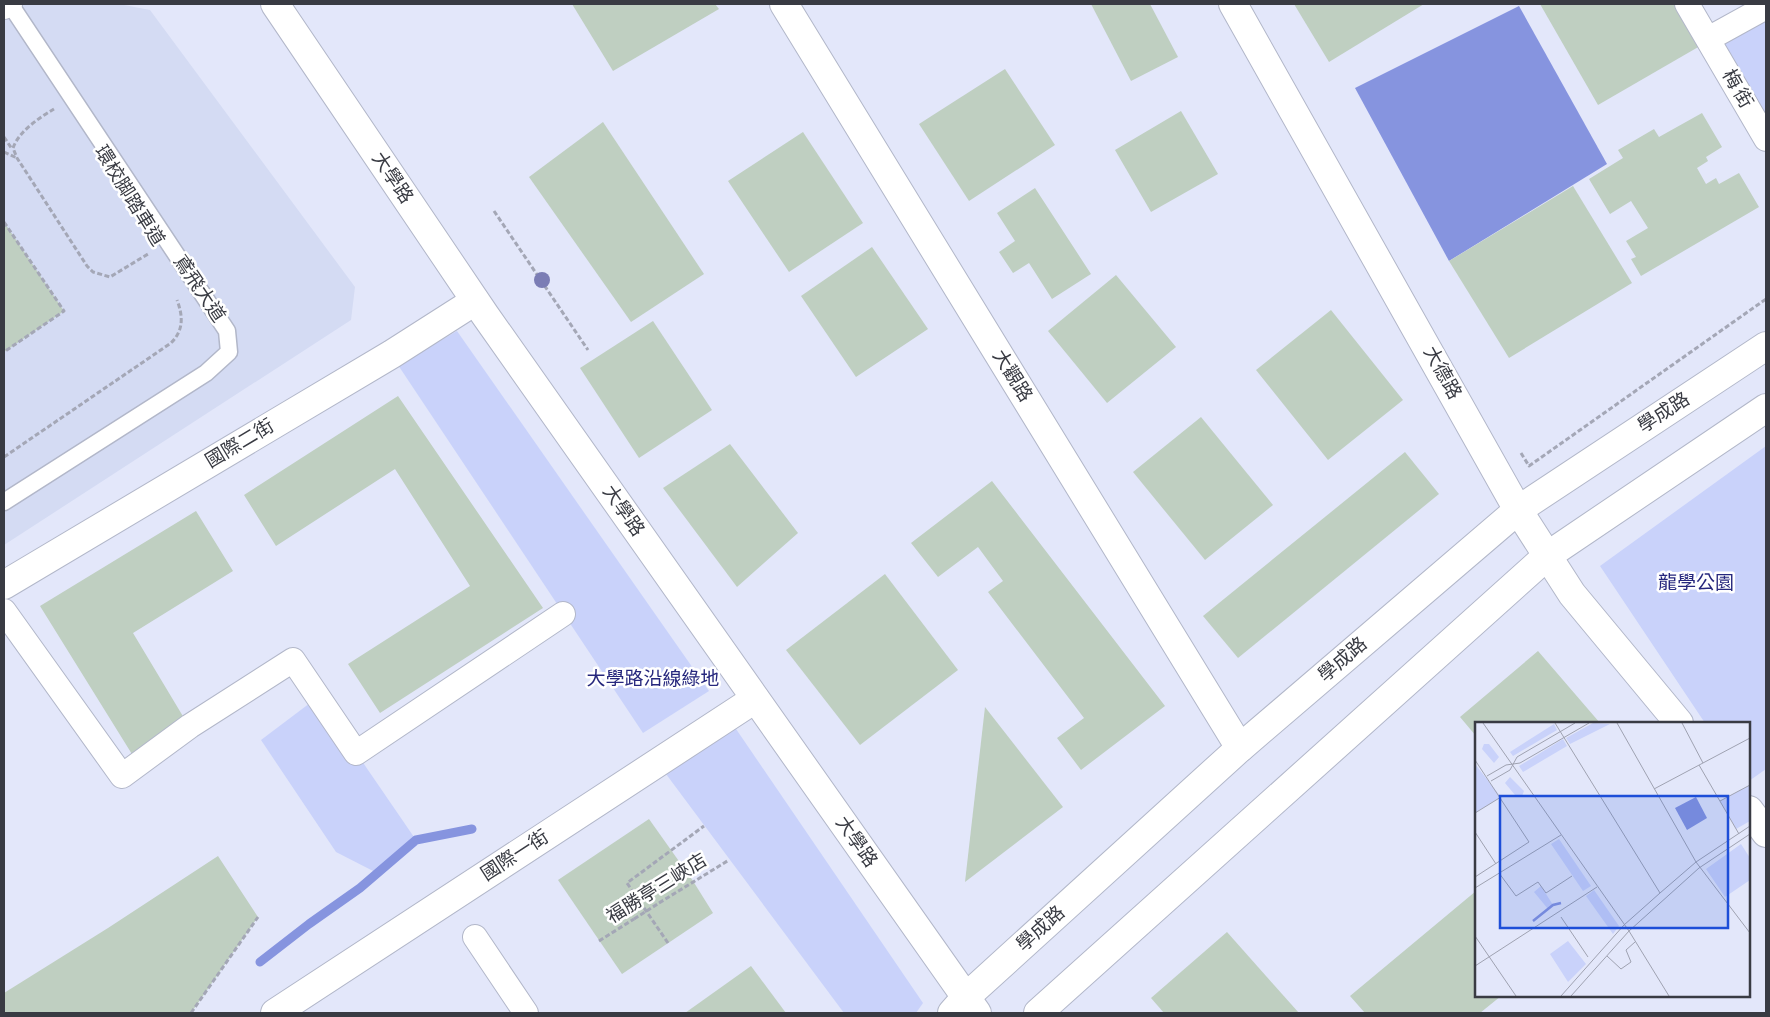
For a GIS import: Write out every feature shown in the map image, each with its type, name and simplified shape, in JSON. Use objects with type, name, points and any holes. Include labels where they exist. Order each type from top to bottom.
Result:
[{"type":"street","points":[[4,7],[10,4]]},
{"type":"street","name":"大觀路","points":[[784,4],[1240,748]]},
{"type":"street","name":"大德路","points":[[1233,4],[1518,510],[1572,594],[1678,722]]},
{"type":"street","name":"梅 街","points":[[1687,4],[1766,140]]},
{"type":"street","name":"大學路","points":[[280,6],[475,301],[755,699],[965,1008]]},
{"type":"street","points":[[1708,39],[1766,7]]},
{"type":"street","name":"國際二街","points":[[4,585],[384,359],[475,301]]},
{"type":"street","name":"學成路","points":[[965,1008],[1240,748],[1518,510],[1766,346]]},
{"type":"street","points":[[1038,1013],[1547,556],[1766,408]]},
{"type":"street","points":[[4,612],[122,776],[190,726],[293,660],[356,753],[563,614]]},
{"type":"street","name":"國際一街","points":[[275,1013],[755,699]]},
{"type":"street","points":[[1750,811],[1766,833]]},
{"type":"street","points":[[475,937],[526,1013]]},
{"type":"lane","name":"鳶飛大道","points":[[4,502],[206,373],[229,352],[227,330],[10,4]]},
{"type":"path","points":[[18,158],[13,148],[16,138],[57,108]]},
{"type":"path","points":[[4,137],[87,266],[93,272],[110,277],[149,254]]},
{"type":"path","points":[[4,152],[18,158]]},
{"type":"path","points":[[494,211],[588,350]]},
{"type":"path","points":[[4,222],[64,311],[4,352]]},
{"type":"path","name":"環校脚踏車道","points":[[144,246],[154,261]]},
{"type":"path","points":[[4,457],[176,338],[182,326],[182,312],[176,298]]},
{"type":"path","points":[[1518,449],[1529,466],[1766,299]]},
{"type":"path","points":[[668,943],[627,883],[704,826]]},
{"type":"path","name":"福勝亭三峽店","points":[[599,941],[729,860]]},
{"type":"path","points":[[191,1013],[258,917]]},
{"type":"shaded area","points":[[4,4],[119,4],[150,10],[355,287],[351,320],[4,545]]},
{"type":"green space","points":[[1766,7],[1766,139],[1708,39]]},
{"type":"green space","name":"大學路沿線綠地","points":[[457,331],[709,691],[643,733],[398,365]]},
{"type":"green space","name":"龍學公園","points":[[1766,446],[1766,769],[1750,780],[1750,722],[1704,722],[1600,566]]},
{"type":"green space","points":[[318,697],[416,840],[377,873],[336,852],[261,740]]},
{"type":"green space","name":"大學路沿線綠地","points":[[734,726],[923,1003],[916,1013],[844,1013],[666,774]]},
{"type":"water","points":[[1519,6],[1607,164],[1449,261],[1355,88]]},
{"type":"building","points":[[572,4],[715,4],[719,9],[613,71]]},
{"type":"building","points":[[1091,4],[1150,4],[1178,57],[1131,81]]},
{"type":"building","points":[[1294,4],[1424,4],[1329,62]]},
{"type":"building","points":[[1540,4],[1676,4],[1700,46],[1598,105]]},
{"type":"building","points":[[1005,69],[1055,145],[969,201],[919,124]]},
{"type":"building","points":[[1181,111],[1218,174],[1151,212],[1115,150]]},
{"type":"building","points":[[1702,113],[1722,147],[1706,157],[1708,161],[1697,168],[1706,184],[1716,178],[1719,184],[1739,173],[1759,207],[1641,276],[1631,259],[1636,257],[1626,241],[1648,228],[1631,201],[1610,214],[1589,179],[1623,158],[1618,150],[1654,129],[1659,137]]},
{"type":"building","points":[[603,122],[704,274],[631,322],[529,177]]},
{"type":"building","points":[[803,132],[863,223],[789,272],[728,181]]},
{"type":"building","points":[[1573,186],[1632,283],[1509,358],[1449,261]]},
{"type":"building","points":[[1035,188],[1091,274],[1052,299],[1029,263],[1013,273],[999,252],[1015,241],[997,213]]},
{"type":"building","points":[[4,222],[64,311],[4,352]]},
{"type":"building","points":[[872,247],[928,329],[856,377],[801,296]]},
{"type":"building","points":[[1116,275],[1176,347],[1107,403],[1048,331]]},
{"type":"building","points":[[1331,310],[1403,400],[1328,460],[1256,370]]},
{"type":"building","points":[[653,321],[712,410],[639,458],[580,368]]},
{"type":"building","points":[[398,396],[543,608],[380,713],[348,664],[470,586],[395,469],[276,546],[244,495]]},
{"type":"building","points":[[1201,417],[1273,505],[1205,560],[1133,472]]},
{"type":"building","points":[[730,444],[798,533],[737,587],[663,488]]},
{"type":"building","points":[[1405,452],[1439,494],[1238,658],[1203,616]]},
{"type":"building","points":[[992,481],[1165,706],[1081,770],[1057,738],[1084,718],[988,592],[1003,581],[978,547],[938,577],[911,543]]},
{"type":"building","points":[[196,511],[233,571],[133,633],[187,723],[135,759],[40,606]]},
{"type":"building","points":[[885,574],[958,670],[860,745],[786,650]]},
{"type":"building","points":[[1538,651],[1599,722],[1475,722],[1475,735],[1460,717]]},
{"type":"building","points":[[985,707],[1063,807],[965,882]]},
{"type":"building","points":[[649,819],[713,913],[622,974],[558,880]]},
{"type":"building","points":[[218,856],[258,917],[191,1013],[4,1013],[4,993]]},
{"type":"building","points":[[1475,892],[1475,997],[1500,997],[1480,1013],[1365,1013],[1350,996]]},
{"type":"building","points":[[1227,932],[1299,1013],[1164,1013],[1151,998]]},
{"type":"building","points":[[751,966],[786,1013],[685,1013]]},
{"type":"waterway","points":[[260,962],[360,888],[416,840],[472,829]]}]
